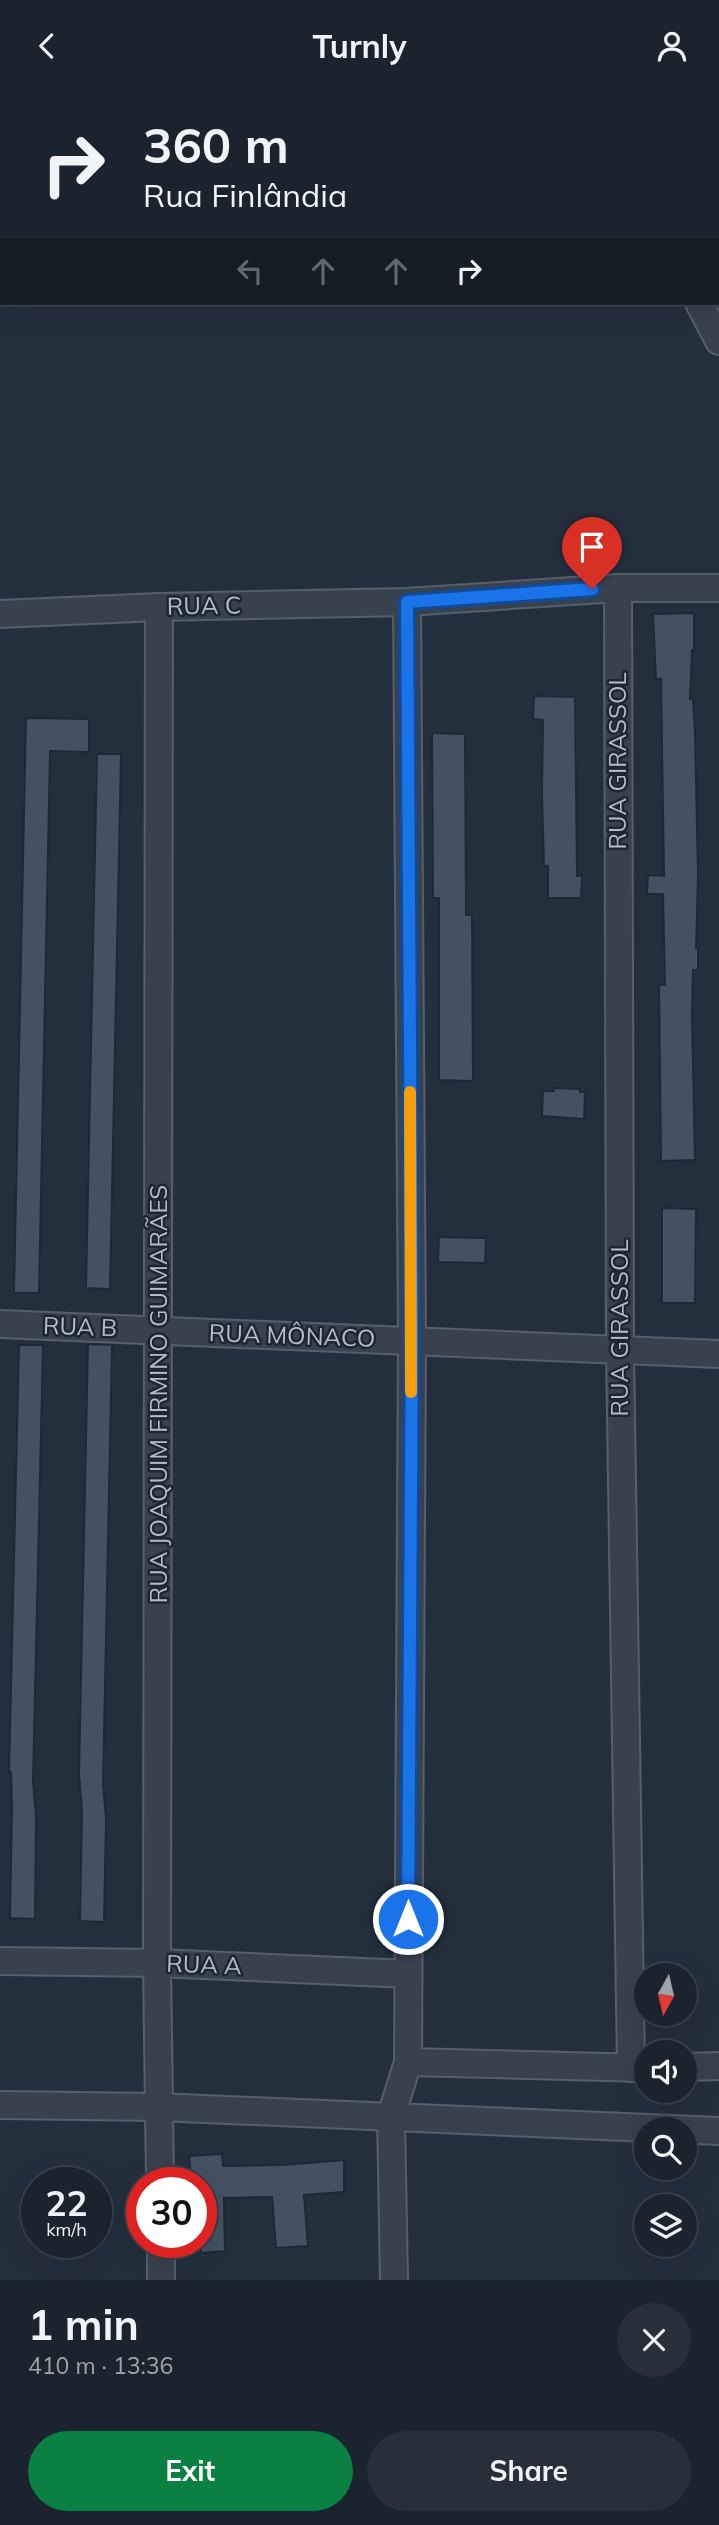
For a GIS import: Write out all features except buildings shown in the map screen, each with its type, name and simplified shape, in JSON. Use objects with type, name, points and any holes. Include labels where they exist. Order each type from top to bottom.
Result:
[{"type":"street","points":[[700,305],[719,341]]},
{"type":"street","name":"RUA C","points":[[0,614],[159,607],[407,602],[618,588],[719,588]]},
{"type":"street","name":"RUA GIRASSOL","points":[[618,588],[620,1349],[637,2040]]},
{"type":"street","points":[[394,2280],[391,2116],[408,2062],[412,1340],[407,602]]},
{"type":"street","name":"RUA JOAQUIM FIRMINO GUIMARÃES","points":[[159,607],[157,1963],[160,2167]]},
{"type":"street","name":"RUA B","points":[[0,1324],[159,1330]]},
{"type":"street","name":"RUA MÔNACO","points":[[159,1330],[719,1354]]},
{"type":"street","name":"RUA A","points":[[0,1961],[157,1963],[408,1974]]},
{"type":"street","points":[[408,2062],[634,2068]]},
{"type":"street","points":[[697,2067],[719,2066]]},
{"type":"street","points":[[0,2105],[159,2107],[719,2131]]},
{"type":"street","points":[[160,2258],[161,2280]]},
{"type":"slow traffic","points":[[410,1092],[411,1392]]},
{"type":"route","points":[[408,1919],[412,1340],[407,602],[592,589]]}]
